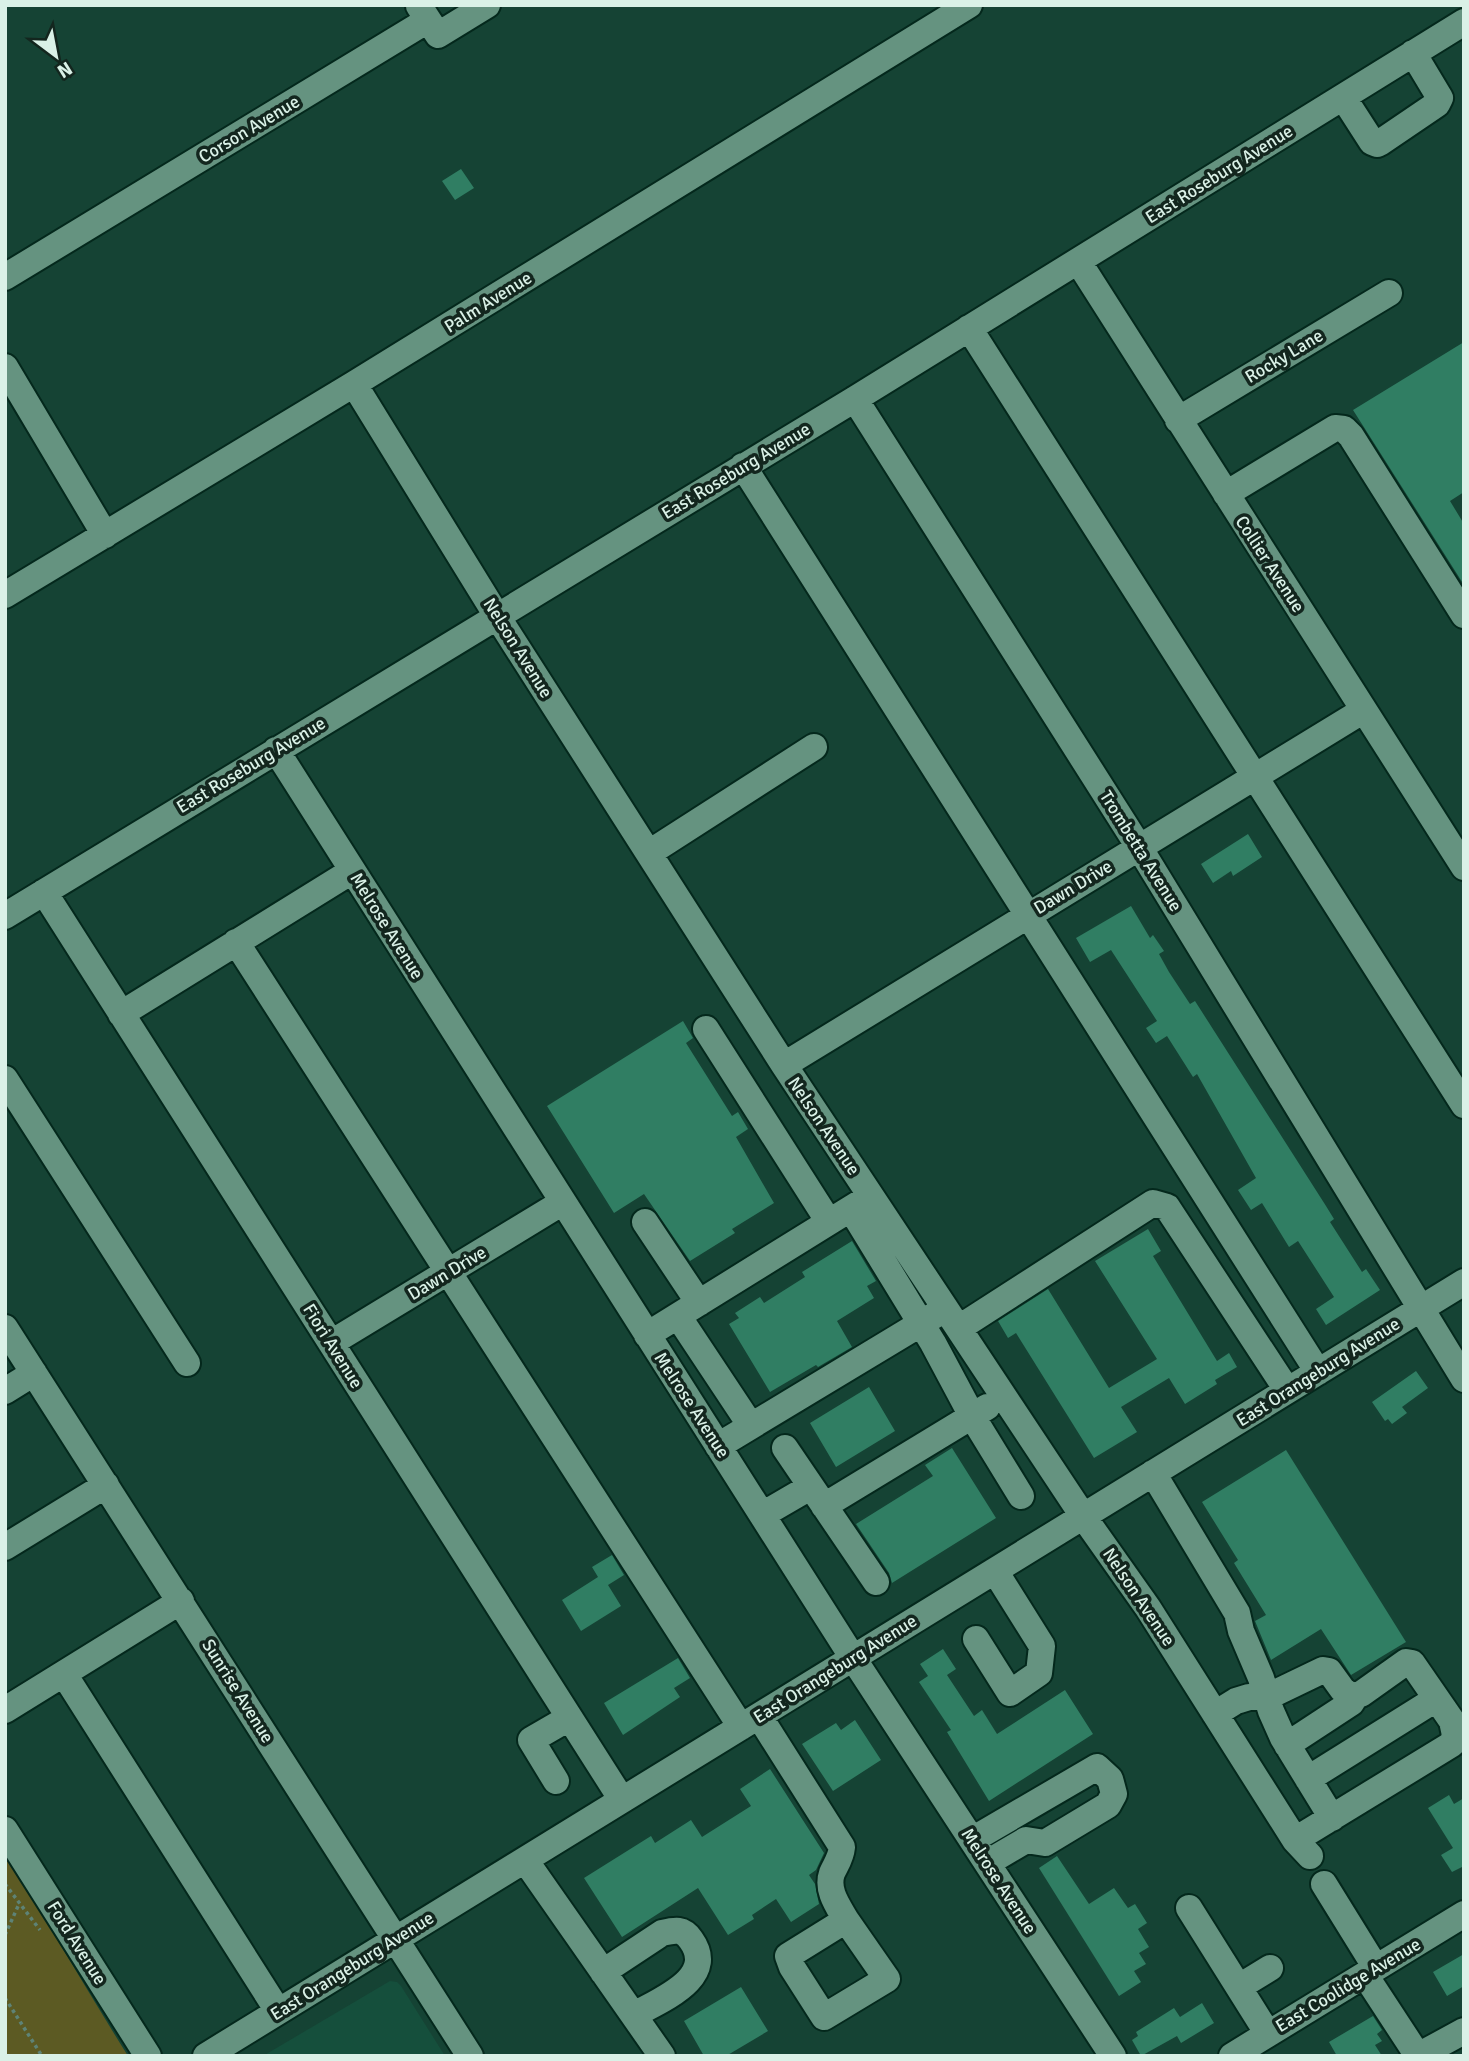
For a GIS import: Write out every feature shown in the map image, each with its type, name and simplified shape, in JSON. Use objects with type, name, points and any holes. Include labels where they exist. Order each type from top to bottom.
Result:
[{"type":"street","name":"Corson Avenue","points":[[5,277],[423,12],[438,35],[487,5]]},
{"type":"street","name":"Palm Avenue","points":[[5,595],[354,384],[959,8]]},
{"type":"street","name":"East Roseburg Avenue","points":[[5,916],[855,399],[1464,22]]},
{"type":"street","points":[[1343,97],[1372,142],[1381,142],[1437,104],[1440,98],[1413,53]]},
{"type":"street","name":"Collier Avenue","points":[[1078,261],[1464,867]]},
{"type":"street","name":"Rocky Lane","points":[[1178,420],[1389,293]]},
{"type":"street","points":[[969,328],[1464,1105]]},
{"type":"street","points":[[5,367],[105,535]]},
{"type":"street","name":"Nelson Avenue","points":[[354,384],[497,616],[783,1065],[850,1209],[952,1318],[1083,1516],[1148,1608],[1303,1848],[1332,1818]]},
{"type":"street","name":"Trombetta Avenue","points":[[855,399],[1139,847],[1464,1379]]},
{"type":"street","points":[[1226,494],[1335,428],[1344,429],[1352,436],[1464,615]]},
{"type":"street","points":[[743,466],[863,659],[1318,1372]]},
{"type":"street","name":"Dawn Drive","points":[[783,1065],[1364,710]]},
{"type":"street","points":[[649,853],[814,747]]},
{"type":"street","name":"Melrose Avenue","points":[[275,750],[853,1658],[1113,2056]]},
{"type":"street","points":[[121,1014],[352,871]]},
{"type":"street","name":"Fiori Avenue","points":[[44,892],[622,1800]]},
{"type":"street","points":[[236,942],[449,1271],[750,1721],[842,1847],[841,1857],[830,1883],[846,1920]]},
{"type":"street","points":[[706,1029],[850,1209],[933,1343],[972,1416],[1021,1496]]},
{"type":"street","points":[[5,1079],[187,1363]]},
{"type":"street","name":"Dawn Drive","points":[[331,1343],[563,1202]]},
{"type":"street","points":[[718,1446],[920,1324],[952,1318],[1153,1203],[1167,1207],[1287,1390]]},
{"type":"street","points":[[647,1335],[850,1209]]},
{"type":"street","points":[[645,1222],[751,1426]]},
{"type":"street","name":"East Orangeburg Avenue","points":[[206,2056],[1464,1282]]},
{"type":"street","name":"Sunrise Avenue","points":[[5,1328],[470,2056]]},
{"type":"street","points":[[946,1369],[974,1352]]},
{"type":"street","points":[[5,1391],[34,1373]]},
{"type":"street","points":[[818,1498],[1004,1397]]},
{"type":"street","points":[[785,1448],[876,1582]]},
{"type":"street","points":[[1153,1473],[1237,1613],[1241,1631],[1261,1678],[1267,1697],[1287,1745],[1332,1818],[1452,1744],[1455,1735],[1452,1721],[1412,1663],[1406,1662],[1361,1694],[1350,1696],[1329,1671],[1323,1670],[1267,1697],[1249,1697],[1236,1701],[1215,1714]]},
{"type":"street","points":[[5,1547],[106,1485]]},
{"type":"street","points":[[762,1515],[805,1490],[818,1498]]},
{"type":"street","points":[[976,1639],[1010,1693],[1039,1673],[1042,1646],[995,1571]]},
{"type":"street","points":[[5,1710],[181,1601]]},
{"type":"street","points":[[64,1674],[278,2011]]},
{"type":"street","points":[[1287,1745],[1351,1703],[1356,1695]]},
{"type":"street","points":[[1308,1779],[1436,1699]]},
{"type":"street","points":[[556,1781],[531,1740],[569,1717]]},
{"type":"street","points":[[972,1840],[1097,1767],[1110,1779],[1114,1794],[1108,1805],[1045,1843],[1026,1840],[987,1863]]},
{"type":"street","points":[[1012,1817],[1026,1840]]},
{"type":"street","name":"Ford Avenue","points":[[5,1830],[148,2056]]},
{"type":"street","points":[[525,1860],[663,2056]]},
{"type":"street","points":[[1324,1884],[1418,2056],[1464,2031]]},
{"type":"street","points":[[1189,1908],[1268,2034]]},
{"type":"street","name":"East Coolidge Avenue","points":[[1232,2056],[1464,1914]]},
{"type":"street","points":[[603,1972],[663,1933],[673,1930],[681,1930],[696,1947],[700,1958],[697,1971],[691,1978],[682,1987],[634,2015]]},
{"type":"street","points":[[1239,1987],[1270,1968]]},
{"type":"path","points":[[5,1935],[19,1904]]},
{"type":"path","points":[[5,1998],[42,2056]]},
{"type":"shaded area","points":[[5,1855],[36,1905],[128,2056],[5,2056]]},
{"type":"shaded area","points":[[390,1981],[401,1986],[445,2056],[263,2056]]},
{"type":"building","points":[[461,169],[474,188],[455,200],[442,181]]},
{"type":"building","points":[[1464,342],[1464,492],[1450,501],[1464,524],[1464,585],[1353,410]]},
{"type":"building","points":[[1248,834],[1262,857],[1233,876],[1231,871],[1213,883],[1201,864]]},
{"type":"building","points":[[1131,906],[1150,938],[1153,935],[1164,951],[1159,954],[1169,972],[1190,1004],[1195,1001],[1326,1206],[1334,1219],[1330,1222],[1362,1272],[1366,1269],[1380,1290],[1326,1325],[1316,1309],[1334,1297],[1298,1241],[1289,1247],[1262,1203],[1251,1210],[1238,1190],[1256,1178],[1197,1074],[1193,1077],[1167,1036],[1156,1043],[1146,1028],[1157,1021],[1111,950],[1090,962],[1076,938]]},
{"type":"building","points":[[683,1021],[693,1038],[686,1043],[732,1116],[738,1112],[748,1129],[736,1137],[774,1203],[732,1229],[735,1233],[690,1261],[644,1194],[614,1213],[547,1106]]},
{"type":"building","points":[[1148,1229],[1161,1251],[1153,1256],[1217,1361],[1229,1353],[1237,1367],[1215,1380],[1217,1384],[1185,1404],[1169,1378],[1121,1407],[1137,1432],[1094,1458],[1016,1333],[1008,1338],[998,1321],[1048,1289],[1109,1388],[1157,1359],[1095,1261]]},
{"type":"building","points":[[852,1241],[876,1281],[867,1286],[874,1298],[837,1321],[852,1347],[770,1392],[729,1324],[739,1318],[735,1313],[760,1297],[764,1303],[805,1277],[802,1272]]},
{"type":"building","points":[[1416,1371],[1428,1388],[1402,1407],[1407,1413],[1392,1424],[1388,1419],[1385,1421],[1372,1402]]},
{"type":"building","points":[[869,1387],[895,1431],[836,1467],[810,1423]]},
{"type":"building","points":[[952,1448],[996,1518],[892,1583],[889,1573],[856,1524],[933,1476],[925,1465]]},
{"type":"building","points":[[1286,1450],[1406,1642],[1351,1675],[1321,1629],[1271,1660],[1255,1621],[1266,1615],[1234,1563],[1238,1560],[1202,1502]]},
{"type":"building","points":[[612,1555],[624,1575],[608,1585],[621,1606],[581,1631],[562,1600],[598,1577],[592,1567]]},
{"type":"building","points":[[943,1649],[956,1669],[947,1675],[974,1716],[982,1710],[997,1734],[1065,1690],[1093,1734],[989,1801],[947,1732],[951,1730],[919,1682],[928,1676],[920,1664]]},
{"type":"building","points":[[678,1658],[690,1678],[674,1688],[680,1697],[623,1735],[604,1703]]},
{"type":"building","points":[[855,1720],[881,1760],[833,1791],[802,1744],[836,1723],[841,1730]]},
{"type":"building","points":[[770,1769],[824,1853],[816,1870],[809,1875],[815,1884],[819,1904],[791,1922],[776,1899],[752,1915],[754,1919],[728,1935],[698,1888],[622,1937],[584,1878],[651,1836],[655,1843],[691,1820],[702,1837],[751,1806],[740,1789]]},
{"type":"building","points":[[1449,1795],[1454,1804],[1464,1798],[1464,1866],[1452,1872],[1441,1855],[1453,1848],[1428,1808]]},
{"type":"building","points":[[1057,1856],[1089,1904],[1114,1888],[1128,1908],[1135,1904],[1147,1923],[1138,1929],[1149,1947],[1139,1953],[1146,1964],[1134,1971],[1141,1982],[1119,1996],[1039,1868]]},
{"type":"building","points":[[1464,1954],[1464,1986],[1447,1996],[1433,1972]]},
{"type":"building","points":[[741,1987],[768,2031],[726,2056],[704,2056],[684,2021]]},
{"type":"building","points":[[1202,2003],[1214,2023],[1181,2043],[1177,2036],[1141,2056],[1132,2040],[1138,2036],[1136,2032],[1174,2008],[1180,2017]]},
{"type":"building","points":[[1373,2016],[1382,2030],[1377,2034],[1382,2041],[1375,2045],[1382,2056],[1337,2056],[1329,2042]]}]
